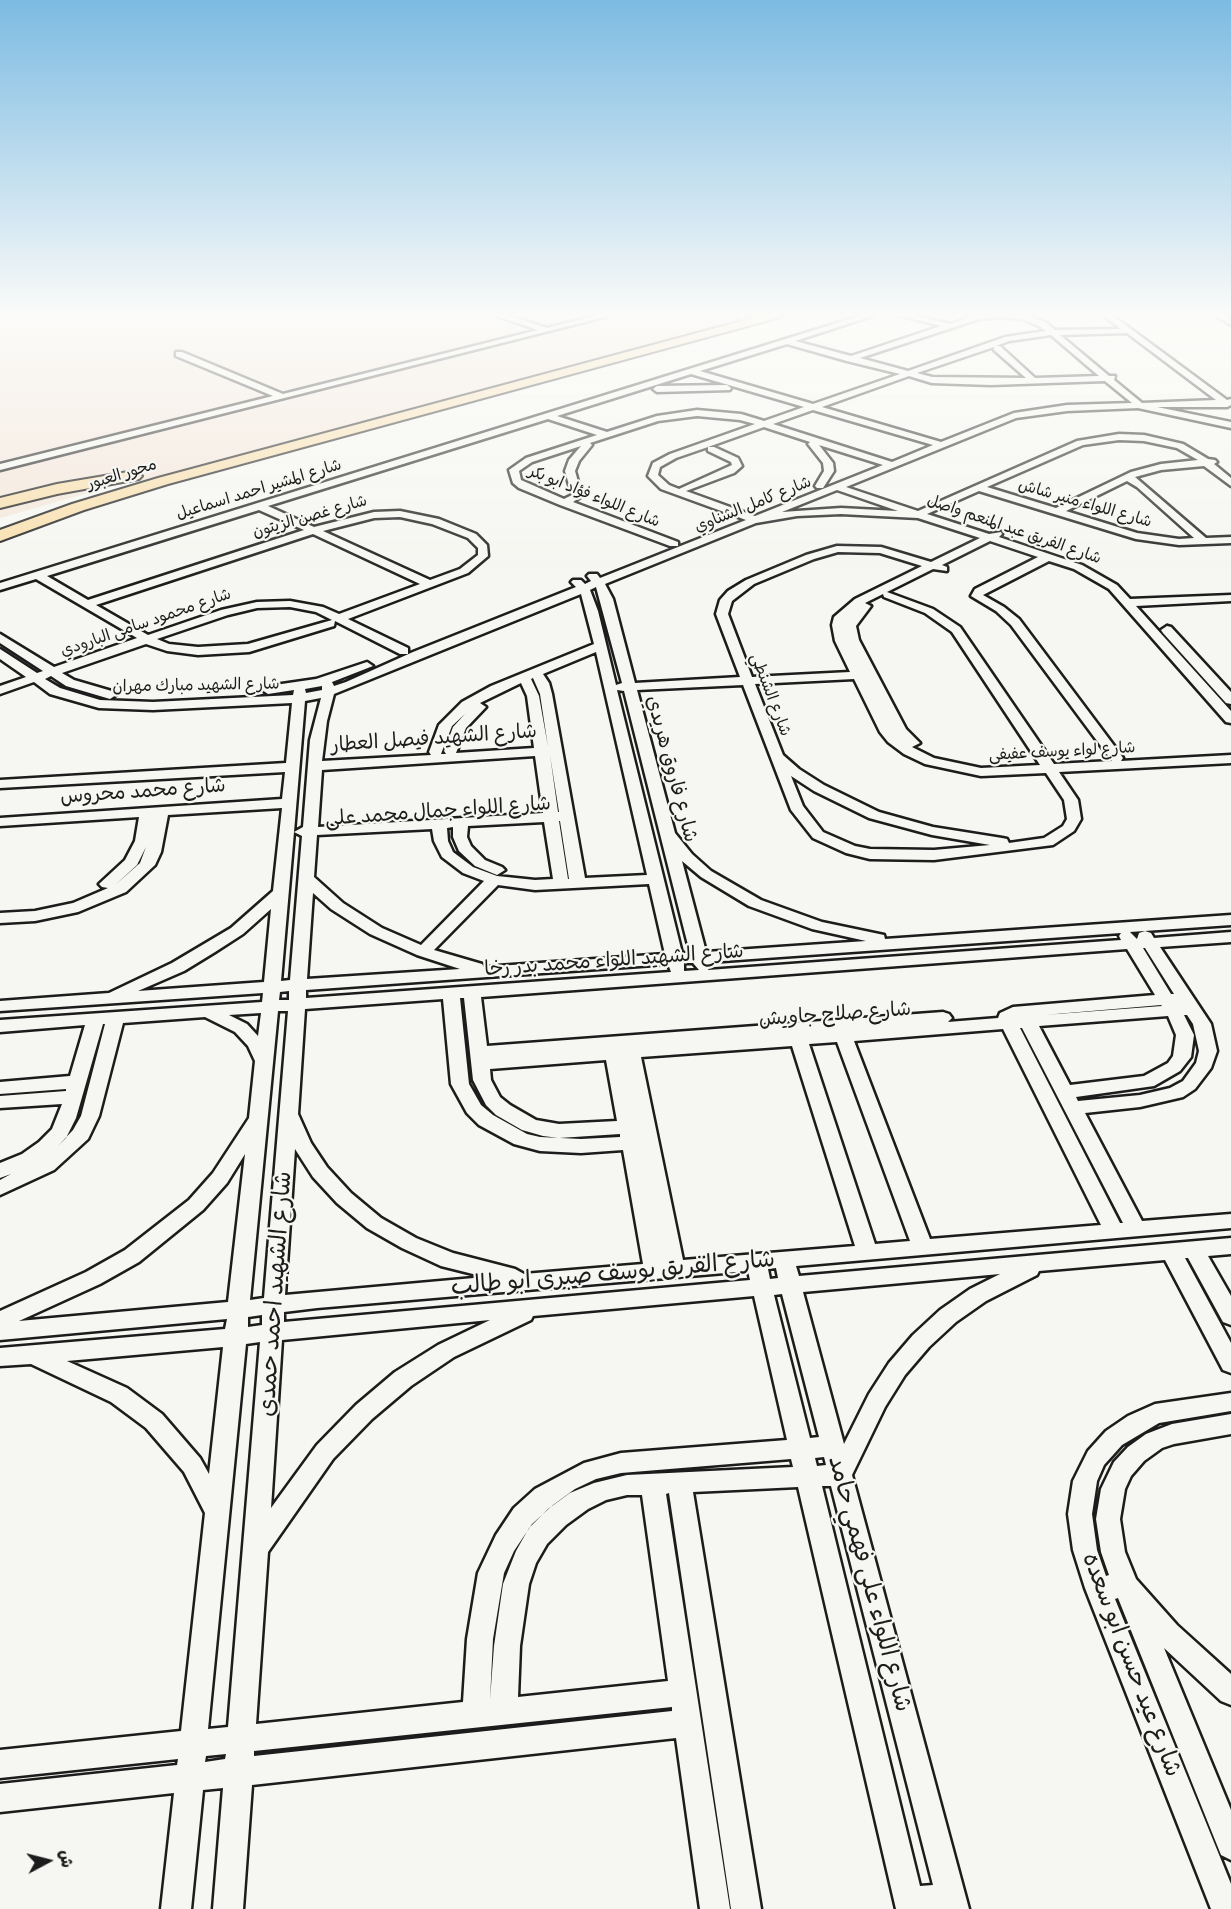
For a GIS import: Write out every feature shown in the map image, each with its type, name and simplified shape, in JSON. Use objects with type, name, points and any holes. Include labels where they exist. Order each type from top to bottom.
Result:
[{"type":"highway","name":"محور العبور","points":[[0,503],[57,489],[206,463],[422,404]]},
{"type":"highway","name":"محور العبور","points":[[0,536],[78,507],[163,481],[447,404]]},
{"type":"highway","points":[[102,481],[90,489],[100,492],[163,481]]},
{"type":"highway","points":[[0,510],[62,495],[80,497],[78,507]]},
{"type":"street","points":[[0,461],[240,404]]},
{"type":"street","points":[[0,467],[243,404]]},
{"type":"street","name":"شارع المشير احمد اسماعيل","points":[[0,580],[251,506],[580,404]]},
{"type":"street","name":"شارع المشير احمد اسماعيل","points":[[543,416],[586,404]]},
{"type":"street","points":[[811,404],[823,407]]},
{"type":"street","points":[[813,404],[940,442]]},
{"type":"street","points":[[831,404],[673,456],[656,465],[653,476],[665,487],[754,516],[819,512],[918,511],[1080,443],[1107,437],[1131,437],[1169,443],[1190,450],[1231,474]]},
{"type":"street","name":"شارع كامل الشناوي","points":[[596,579],[754,516],[820,486],[1026,413],[1126,404]]},
{"type":"street","points":[[1146,404],[1231,425]]},
{"type":"street","points":[[543,416],[606,437]]},
{"type":"street","name":"شارع اللواء فؤاد ابو بكر","points":[[568,501],[522,486],[516,481],[514,470],[529,460],[666,420],[685,417],[719,417],[766,427],[884,464]]},
{"type":"street","points":[[754,516],[684,489],[669,481],[665,476],[668,466],[683,458],[766,427]]},
{"type":"street","name":"شارع اللواء فؤاد ابو بكر","points":[[766,427],[813,444],[884,464]]},
{"type":"street","name":"شارع اللواء فؤاد ابو بكر","points":[[606,437],[538,461],[524,471],[524,476],[532,485],[568,501],[677,543]]},
{"type":"street","points":[[813,444],[828,463],[829,471],[820,486]]},
{"type":"street","points":[[568,501],[577,496],[571,482],[571,465],[587,445]]},
{"type":"street","points":[[684,489],[731,471],[737,466],[731,458],[711,449]]},
{"type":"street","name":"شارع كامل الشناوي","points":[[300,693],[328,686],[580,586],[677,543],[840,486],[884,464]]},
{"type":"street","points":[[1063,512],[1130,478],[1213,464]]},
{"type":"street","points":[[1213,464],[1231,483]]},
{"type":"street","points":[[1130,478],[1202,540]]},
{"type":"street","name":"شارع اللواء منير شاش","points":[[977,485],[1150,538],[1202,540],[1231,538]]},
{"type":"street","name":"شارع الفريق عبد المنعم واصل","points":[[840,486],[1107,573],[1124,584],[1137,606],[1231,719]]},
{"type":"street","points":[[251,506],[421,584]]},
{"type":"street","name":"شارع المشير احمد اسماعيل","points":[[0,587],[251,506]]},
{"type":"street","name":"شارع غصن الزيتون","points":[[94,604],[311,534],[377,519],[410,519],[431,522],[462,538],[471,548],[471,554],[461,565],[421,584],[331,618],[247,645],[198,651],[167,648],[156,639]]},
{"type":"street","name":"شارع الفريق عبد المنعم واصل","points":[[998,538],[1101,579],[1137,606],[1231,700]]},
{"type":"street","name":"شارع لواء يوسف عفيفى","points":[[863,672],[838,633],[840,617],[854,604],[998,538]]},
{"type":"street","name":"شارع الشنطي","points":[[938,567],[881,550],[837,549],[810,557],[740,587],[726,600],[722,614],[796,807],[819,835],[851,850],[891,856],[933,855],[1030,846]]},
{"type":"street","points":[[1048,558],[979,591],[977,596],[1000,609],[1015,622],[1116,758]]},
{"type":"street","name":"شارع لواء يوسف عفيفى","points":[[938,567],[863,608],[852,620],[850,626],[863,672],[887,732],[901,746],[919,756],[947,766],[981,772],[1116,758],[1231,751]]},
{"type":"street","points":[[42,574],[156,639]]},
{"type":"street","name":"شارع فاروق هريدي","points":[[596,579],[605,594],[704,975]]},
{"type":"street","name":"شارع كامل الشناوي","points":[[328,686],[398,654],[580,586]]},
{"type":"street","name":"شارع فاروق هريدي","points":[[580,586],[589,599],[679,977]]},
{"type":"street","points":[[776,756],[794,772],[819,788],[874,815],[932,831],[1030,846],[1048,842],[1069,828],[1074,819],[1071,800],[956,630],[934,614],[888,595]]},
{"type":"street","points":[[1137,606],[1231,598]]},
{"type":"street","points":[[1137,606],[1231,604]]},
{"type":"street","name":"شارع محمود سامى البارودي","points":[[0,698],[156,639],[257,611],[294,610],[331,618],[398,654]]},
{"type":"street","name":"شارع الشهيد مبارك مهران","points":[[0,638],[67,696],[117,706],[300,693]]},
{"type":"street","points":[[451,751],[460,727],[470,715],[488,702],[532,678],[601,648]]},
{"type":"street","name":"شارع الشهيد مبارك مهران","points":[[0,653],[48,678]]},
{"type":"street","points":[[610,685],[863,672]]},
{"type":"street","name":"شارع محمود سامى البارودي","points":[[0,690],[48,678]]},
{"type":"street","points":[[532,678],[533,696],[567,820],[577,879]]},
{"type":"street","points":[[436,752],[446,725],[457,713],[489,692],[532,678]]},
{"type":"street","name":"شارع الشهيد احمد حمدى","points":[[228,1909],[310,836],[320,721],[328,686]]},
{"type":"street","name":"شارع الشهيد احمد حمدى","points":[[176,1909],[271,997],[300,693]]},
{"type":"street","points":[[548,748],[552,821],[560,879]]},
{"type":"street","name":"شارع الشهيد فيصل العطار","points":[[316,763],[451,751],[548,748]]},
{"type":"street","name":"شارع الشهيد فيصل العطار","points":[[316,763],[548,748]]},
{"type":"street","name":"شارع لواء يوسف عفيفى","points":[[1048,766],[1231,759]]},
{"type":"street","points":[[0,784],[293,767]]},
{"type":"street","name":"شارع محمد محروس","points":[[0,830],[153,816],[289,807]]},
{"type":"street","points":[[0,909],[49,904],[81,896],[108,883],[132,862],[153,816]]},
{"type":"street","points":[[0,918],[35,916],[78,907],[120,889],[147,865],[153,852],[153,816]]},
{"type":"street","name":"شارع محمد محروس","points":[[0,822],[153,816]]},
{"type":"street","name":"شارع اللواء جمال محمد على","points":[[287,832],[310,836],[567,820]]},
{"type":"street","points":[[461,827],[464,848],[473,858],[488,867],[518,875],[577,879],[655,874]]},
{"type":"street","points":[[439,828],[442,847],[452,860],[468,870],[494,880],[535,885],[560,879]]},
{"type":"street","points":[[667,831],[687,857],[706,873],[755,903],[818,926],[908,943]]},
{"type":"street","points":[[307,879],[328,899],[355,919],[398,942],[423,952],[491,972]]},
{"type":"street","points":[[423,952],[494,880]]},
{"type":"street","points":[[105,999],[178,967],[209,949],[237,931],[280,892]]},
{"type":"street","name":"شارع الشهيد اللواء محمد بدر رخا","points":[[0,1006],[105,999],[271,997],[491,972],[1231,920]]},
{"type":"street","points":[[1068,1100],[1160,1098],[1189,1085],[1201,1072],[1208,1051],[1202,1024],[1190,1003],[1141,944],[1130,927]]},
{"type":"street","name":"شارع الشهيد اللواء محمد بدر رخا","points":[[298,995],[472,992],[1231,937]]},
{"type":"street","points":[[1068,1100],[1148,1082],[1174,1067],[1182,1057],[1185,1035],[1141,944]]},
{"type":"street","points":[[472,992],[480,1066],[493,1101],[503,1110],[529,1125],[560,1131],[629,1135]]},
{"type":"street","points":[[451,993],[460,1084],[474,1109],[486,1120],[521,1139],[561,1147],[629,1135]]},
{"type":"street","name":"شارع الشهيد اللواء محمد بدر رخا","points":[[0,1026],[206,1011],[271,997]]},
{"type":"street","name":"شارع صلاح جاويش","points":[[460,1084],[480,1066],[621,1048],[1190,1003]]},
{"type":"street","points":[[206,1011],[241,1028],[255,1043],[264,1060]]},
{"type":"street","points":[[0,1188],[47,1165],[81,1134],[90,1116],[116,1017]]},
{"type":"street","points":[[1016,1018],[1068,1100],[1136,1229]]},
{"type":"street","points":[[1016,1018],[1114,1231]]},
{"type":"street","name":"شارع صلاح جاويش","points":[[621,1048],[844,1037],[1016,1018]]},
{"type":"street","points":[[0,1171],[29,1159],[46,1147],[59,1133],[67,1118],[96,1019]]},
{"type":"street","points":[[844,1037],[923,1248]]},
{"type":"street","points":[[798,1040],[868,1253]]},
{"type":"street","points":[[621,1048],[629,1135],[665,1270]]},
{"type":"street","points":[[621,1048],[665,1270]]},
{"type":"street","points":[[0,1088],[75,1090]]},
{"type":"street","points":[[0,1102],[75,1090]]},
{"type":"street","points":[[289,1115],[302,1144],[320,1172],[344,1198],[374,1223],[409,1243],[448,1260],[491,1273],[537,1281]]},
{"type":"street","points":[[0,1320],[93,1278],[132,1256],[166,1231],[196,1205],[220,1178],[258,1117]]},
{"type":"street","name":"شارع الفريق يوسف صبرى ابو طالب","points":[[0,1331],[275,1304],[1231,1221]]},
{"type":"street","name":"شارع الفريق يوسف صبرى ابو طالب","points":[[0,1357],[1231,1246]]},
{"type":"street","points":[[1194,1249],[1231,1316]]},
{"type":"street","points":[[1171,1251],[1231,1364]]},
{"type":"street","name":"شارع اللواء على فهمي حامد","points":[[784,1260],[953,1903]]},
{"type":"street","name":"شارع اللواء على فهمي حامد","points":[[756,1262],[910,1906]]},
{"type":"street","points":[[504,1711],[510,1615],[525,1559],[538,1536],[557,1516],[579,1501],[603,1490],[627,1485],[840,1475],[877,1401],[897,1370],[921,1341],[948,1316],[978,1295],[1010,1277],[1045,1263]]},
{"type":"street","points":[[256,1548],[325,1452],[364,1412],[403,1379],[446,1351],[490,1328],[537,1308]]},
{"type":"street","points":[[32,1354],[119,1395],[154,1421],[192,1465],[216,1510]]},
{"type":"street","name":"شارع عيد حسن ابو سعده","points":[[1226,1909],[1098,1588],[1085,1550],[1080,1514],[1084,1481],[1096,1458],[1114,1438],[1136,1423],[1177,1409],[1231,1402]]},
{"type":"street","points":[[1136,1423],[1154,1442]]},
{"type":"street","name":"شارع عيد حسن ابو سعده","points":[[1231,1424],[1191,1429],[1154,1442],[1136,1454],[1122,1470],[1113,1489],[1108,1518],[1113,1551],[1126,1586],[1231,1845]]},
{"type":"street","points":[[476,1715],[480,1639],[491,1573],[505,1543],[524,1516],[544,1497],[592,1470],[621,1462],[833,1446]]},
{"type":"street","points":[[1084,1481],[1113,1489]]},
{"type":"street","points":[[665,1482],[683,1693],[715,1909]]},
{"type":"street","points":[[665,1482],[746,1909]]},
{"type":"street","points":[[1098,1588],[1126,1586],[1168,1634],[1231,1692]]},
{"type":"street","points":[[0,1764],[683,1693]]},
{"type":"street","points":[[0,1798],[687,1723]]},
{"type":"street","points":[[910,1906],[953,1903]]},
{"type":"shaded area","points":[[0,404],[438,404],[214,465],[113,486],[0,518]]}]
